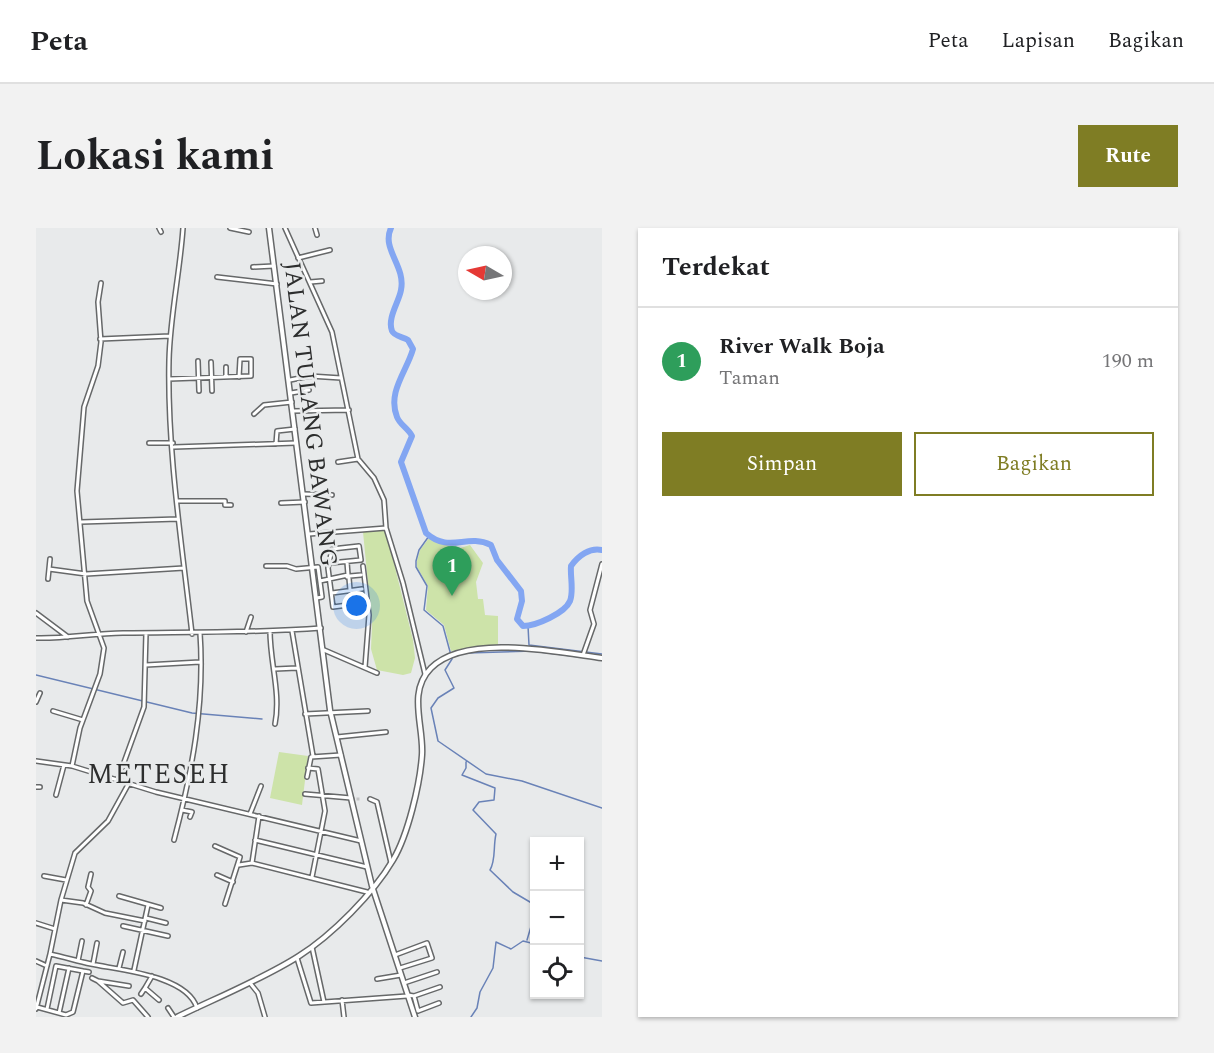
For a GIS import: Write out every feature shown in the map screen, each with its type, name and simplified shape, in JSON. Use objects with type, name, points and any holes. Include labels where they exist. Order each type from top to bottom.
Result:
[{"type":"street","points":[[183,228],[170,336],[169,379],[178,519],[192,634]]},
{"type":"street","points":[[230,228],[249,232]]},
{"type":"street","name":"JALAN TULANG BAWANG","points":[[269,228],[319,597],[318,605],[332,714],[372,886],[415,1017]]},
{"type":"street","points":[[285,228],[332,332],[358,459],[374,478],[384,500],[386,528],[403,583],[426,675]]},
{"type":"street","points":[[315,228],[317,235]]},
{"type":"street","points":[[298,258],[330,250]]},
{"type":"street","points":[[253,267],[274,266]]},
{"type":"street","points":[[216,277],[277,284]]},
{"type":"street","points":[[310,282],[322,281]]},
{"type":"street","points":[[72,766],[82,720],[95,687],[104,648],[87,601],[77,491],[84,406],[98,366],[100,339],[98,302],[101,283]]},
{"type":"street","points":[[100,339],[170,336]]},
{"type":"street","points":[[169,379],[252,378],[251,360],[242,358],[239,377]]},
{"type":"street","points":[[198,361],[199,391]]},
{"type":"street","points":[[211,362],[212,391]]},
{"type":"street","points":[[226,367],[226,377]]},
{"type":"street","points":[[290,380],[310,376],[341,378]]},
{"type":"street","points":[[291,393],[309,390]]},
{"type":"street","points":[[254,414],[264,405],[292,402]]},
{"type":"street","points":[[293,411],[349,410]]},
{"type":"street","points":[[276,444],[277,430],[295,429]]},
{"type":"street","points":[[149,443],[174,445],[297,443]]},
{"type":"street","points":[[338,462],[358,459]]},
{"type":"street","points":[[304,494],[332,495]]},
{"type":"street","points":[[177,501],[225,501],[225,506],[231,505]]},
{"type":"street","points":[[281,503],[305,502]]},
{"type":"street","points":[[81,522],[178,519]]},
{"type":"street","points":[[309,534],[386,528]]},
{"type":"street","points":[[330,563],[361,560],[359,546],[333,549],[328,568],[334,607],[363,603]]},
{"type":"street","points":[[48,579],[50,560]]},
{"type":"street","points":[[346,562],[350,590]]},
{"type":"street","points":[[584,652],[596,620],[590,610],[602,564]]},
{"type":"street","points":[[266,566],[319,568],[319,597],[362,589]]},
{"type":"street","points":[[363,566],[369,615],[365,667]]},
{"type":"street","points":[[49,569],[86,574],[184,568]]},
{"type":"street","points":[[320,581],[361,575]]},
{"type":"street","points":[[36,614],[69,638]]},
{"type":"street","points":[[246,632],[250,617]]},
{"type":"street","points":[[36,638],[321,628]]},
{"type":"street","points":[[292,630],[313,756]]},
{"type":"street","points":[[270,631],[270,659],[276,680],[278,708],[275,724]]},
{"type":"street","points":[[118,779],[144,707],[146,633]]},
{"type":"street","points":[[174,840],[185,799],[199,723],[200,633]]},
{"type":"street","points":[[168,1008],[176,1017],[297,958],[342,922],[391,863],[403,837],[422,765],[417,700],[426,675],[451,655],[520,649],[584,652],[602,658]]},
{"type":"street","points":[[324,650],[377,672]]},
{"type":"street","points":[[146,664],[200,662]]},
{"type":"street","points":[[274,669],[297,670]]},
{"type":"street","points":[[36,702],[40,693]]},
{"type":"street","points":[[53,711],[82,720]]},
{"type":"street","points":[[305,714],[368,711]]},
{"type":"street","points":[[337,737],[386,732]]},
{"type":"street","points":[[307,777],[309,760],[313,756],[341,755]]},
{"type":"street","points":[[36,761],[72,766],[185,799],[322,830],[362,842]]},
{"type":"street","points":[[56,795],[64,765]]},
{"type":"street","points":[[308,768],[317,768],[325,811],[312,878]]},
{"type":"street","points":[[83,971],[73,1012],[66,1016],[59,1012],[36,1008],[66,880],[75,853],[108,821],[129,783]]},
{"type":"street","points":[[250,814],[261,786]]},
{"type":"street","points":[[305,794],[351,798]]},
{"type":"street","points":[[370,799],[377,802],[391,863]]},
{"type":"street","points":[[182,810],[192,812],[190,817]]},
{"type":"street","points":[[252,863],[259,816]]},
{"type":"street","points":[[255,840],[368,867]]},
{"type":"street","points":[[215,846],[239,856],[239,865],[225,904]]},
{"type":"street","points":[[239,865],[252,863],[367,892]]},
{"type":"street","points":[[86,905],[91,891],[87,887],[91,874]]},
{"type":"street","points":[[218,875],[233,882]]},
{"type":"street","points":[[44,876],[66,880]]},
{"type":"street","points":[[119,896],[161,908]]},
{"type":"street","points":[[61,900],[86,905],[105,913],[166,923]]},
{"type":"street","points":[[134,971],[148,905]]},
{"type":"street","points":[[36,923],[55,929]]},
{"type":"street","points":[[123,926],[168,936]]},
{"type":"street","points":[[78,961],[82,941]]},
{"type":"street","points":[[395,955],[427,943],[432,958],[400,969]]},
{"type":"street","points":[[93,964],[97,944]]},
{"type":"street","points":[[312,947],[324,1002]]},
{"type":"street","points":[[119,969],[123,952]]},
{"type":"street","points":[[50,954],[152,976],[177,988],[194,1000],[197,1008]]},
{"type":"street","points":[[297,958],[309,1001],[414,996],[440,987]]},
{"type":"street","points":[[36,961],[47,966]]},
{"type":"street","points":[[47,1009],[56,967],[89,972]]},
{"type":"street","points":[[59,1012],[69,968]]},
{"type":"street","points":[[404,983],[437,972]]},
{"type":"street","points":[[377,979],[401,975]]},
{"type":"street","points":[[141,994],[152,976]]},
{"type":"street","points":[[92,978],[123,1003],[133,1000],[148,1017]]},
{"type":"street","points":[[98,981],[129,986]]},
{"type":"street","points":[[249,982],[258,993],[265,1017]]},
{"type":"street","points":[[145,988],[159,1000]]},
{"type":"street","points":[[414,996],[418,1011],[439,1003]]},
{"type":"street","points":[[342,1000],[344,1017]]},
{"type":"green space","points":[[386,531],[413,640],[415,658],[411,673],[403,675],[377,670],[371,649],[372,624],[363,532]]},
{"type":"green space","points":[[429,538],[457,549],[470,545],[483,563],[476,582],[478,599],[483,599],[485,615],[498,616],[498,646],[451,651],[444,625],[426,610],[428,586],[417,567],[420,550]]},
{"type":"green space","points":[[279,752],[308,756],[302,805],[270,798]]},
{"type":"waterway","points":[[391,228],[389,243],[402,281],[391,326],[393,333],[408,340],[413,349],[394,399],[398,420],[412,436],[401,462],[426,533],[443,542],[474,541],[491,545],[497,560],[521,591],[522,601],[517,619],[523,626],[550,618],[567,606],[572,593],[571,566],[585,553],[602,550]]},
{"type":"waterway","points":[[429,536],[419,550],[416,567],[427,586],[424,610],[443,626],[452,659],[445,670],[454,688],[438,698],[431,708],[438,741],[486,774],[522,781],[602,808]]},
{"type":"waterway","points":[[528,626],[529,645],[602,654]]},
{"type":"waterway","points":[[467,653],[532,651],[588,658]]},
{"type":"waterway","points":[[36,675],[192,713],[262,719]]},
{"type":"waterway","points":[[466,762],[462,775],[495,788],[494,800],[479,802],[473,810],[496,834],[490,870],[513,892],[530,902]]},
{"type":"waterway","points":[[527,940],[530,930]]},
{"type":"waterway","points":[[471,1017],[477,1008],[480,992],[493,968],[496,942],[511,949],[523,941],[530,943]]},
{"type":"waterway","points":[[584,958],[602,961]]},
{"type":"tunnel","points":[[352,799],[361,799]]},
{"type":"place","name":"River Walk Boja","points":[[452,596]]},
{"type":"district","name":"METESEH","points":[[159,774]]}]
